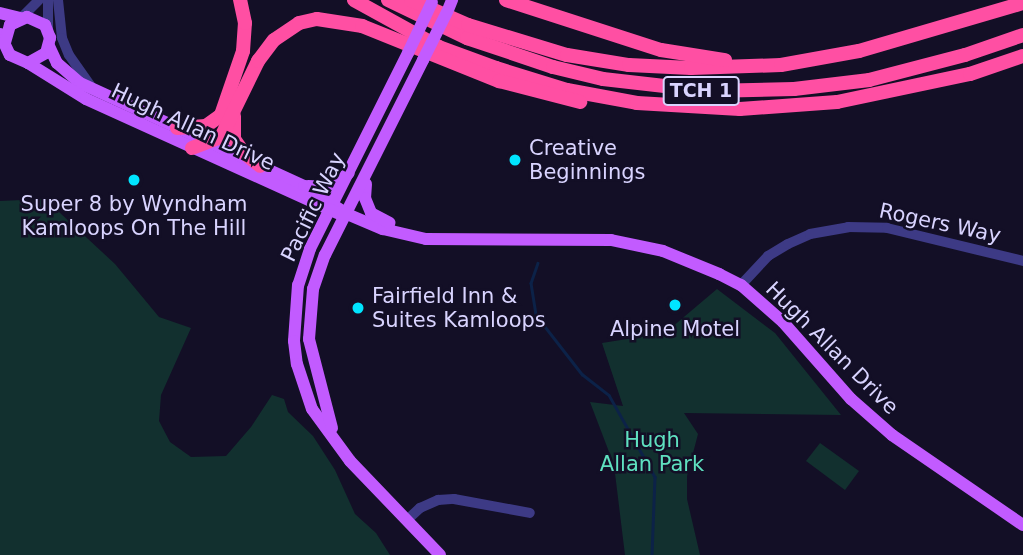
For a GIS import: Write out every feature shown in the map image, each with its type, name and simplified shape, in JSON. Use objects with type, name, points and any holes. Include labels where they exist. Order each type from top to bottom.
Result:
[{"type":"highway","points":[[177,128],[206,126],[221,115],[243,51],[245,23],[240,0]]},
{"type":"highway","name":"TCH 1","points":[[354,0],[439,47],[496,68],[567,90],[637,103],[740,109],[837,102],[970,74],[1023,56]]},
{"type":"highway","name":"TCH 1","points":[[388,0],[447,30],[553,68],[603,79],[708,91],[794,89],[869,80],[965,55],[1023,35]]},
{"type":"highway","points":[[411,0],[512,41],[604,62],[691,68],[752,67],[859,51],[1023,3]]},
{"type":"highway","points":[[506,0],[681,54],[747,61],[803,60]]},
{"type":"highway","points":[[516,0],[540,10]]},
{"type":"highway","points":[[944,27],[1023,11]]},
{"type":"highway","points":[[192,148],[221,137],[258,61],[274,40],[299,23],[329,19],[372,29],[458,66],[536,92],[586,103],[637,103]]},
{"type":"highway","points":[[236,108],[234,139],[243,152],[260,166]]},
{"type":"main road","name":"Pacific Way","points":[[433,1],[352,171],[310,249],[298,285],[293,327],[297,364],[312,409],[334,435],[350,461],[440,555]]},
{"type":"main road","name":"Pacific Way","points":[[334,435],[313,362],[309,329],[313,289],[325,255],[367,176],[450,5]]},
{"type":"main road","points":[[0,13],[40,21],[48,31],[49,46],[41,58],[28,63],[10,55],[2,39],[10,25],[21,18]]},
{"type":"main road","name":"Hugh Allan Drive","points":[[49,46],[62,68],[80,83],[304,186],[331,208]]},
{"type":"main road","name":"Hugh Allan Drive","points":[[28,63],[86,99],[192,148],[383,229],[426,239],[624,242],[691,260],[741,285],[783,322],[851,399],[892,435],[1023,525]]},
{"type":"main road","points":[[304,186],[329,187],[352,171]]},
{"type":"main road","points":[[367,176],[365,198],[372,213],[426,239]]},
{"type":"main road","points":[[297,364],[313,362]]},
{"type":"street","points":[[21,18],[39,0]]},
{"type":"street","points":[[48,0],[48,31]]},
{"type":"street","points":[[58,0],[62,38],[69,55],[93,90]]},
{"type":"street","name":"Rogers Way","points":[[741,285],[768,256],[788,244],[810,234],[848,227],[887,228],[1023,261]]},
{"type":"street","points":[[407,520],[420,508],[438,500],[454,499],[530,513]]},
{"type":"green space","points":[[45,199],[115,264],[159,317],[191,328],[161,395],[159,421],[170,442],[191,457],[226,456],[251,427],[272,395],[284,399],[288,412],[313,436],[335,470],[355,514],[376,533],[390,555],[0,555],[0,201]]},
{"type":"green space","name":"Hugh Allan Park","points":[[717,289],[775,333],[841,415],[684,413],[698,434],[687,476],[687,499],[700,555],[625,555],[614,465],[590,402],[623,406],[602,343],[665,333]]},
{"type":"green space","points":[[820,443],[859,471],[845,490],[806,461]]},
{"type":"waterway","points":[[538,263],[531,283],[536,315],[582,374],[609,395],[655,477],[652,555]]},
{"type":"place","name":"Creative Beginnings","points":[[515,160]]},
{"type":"place","name":"Super 8 by Wyndham Kamloops On The Hill","points":[[134,180]]},
{"type":"place","name":"Alpine Motel","points":[[675,305]]},
{"type":"place","name":"Fairfield Inn & Suites Kamloops","points":[[358,308]]}]
